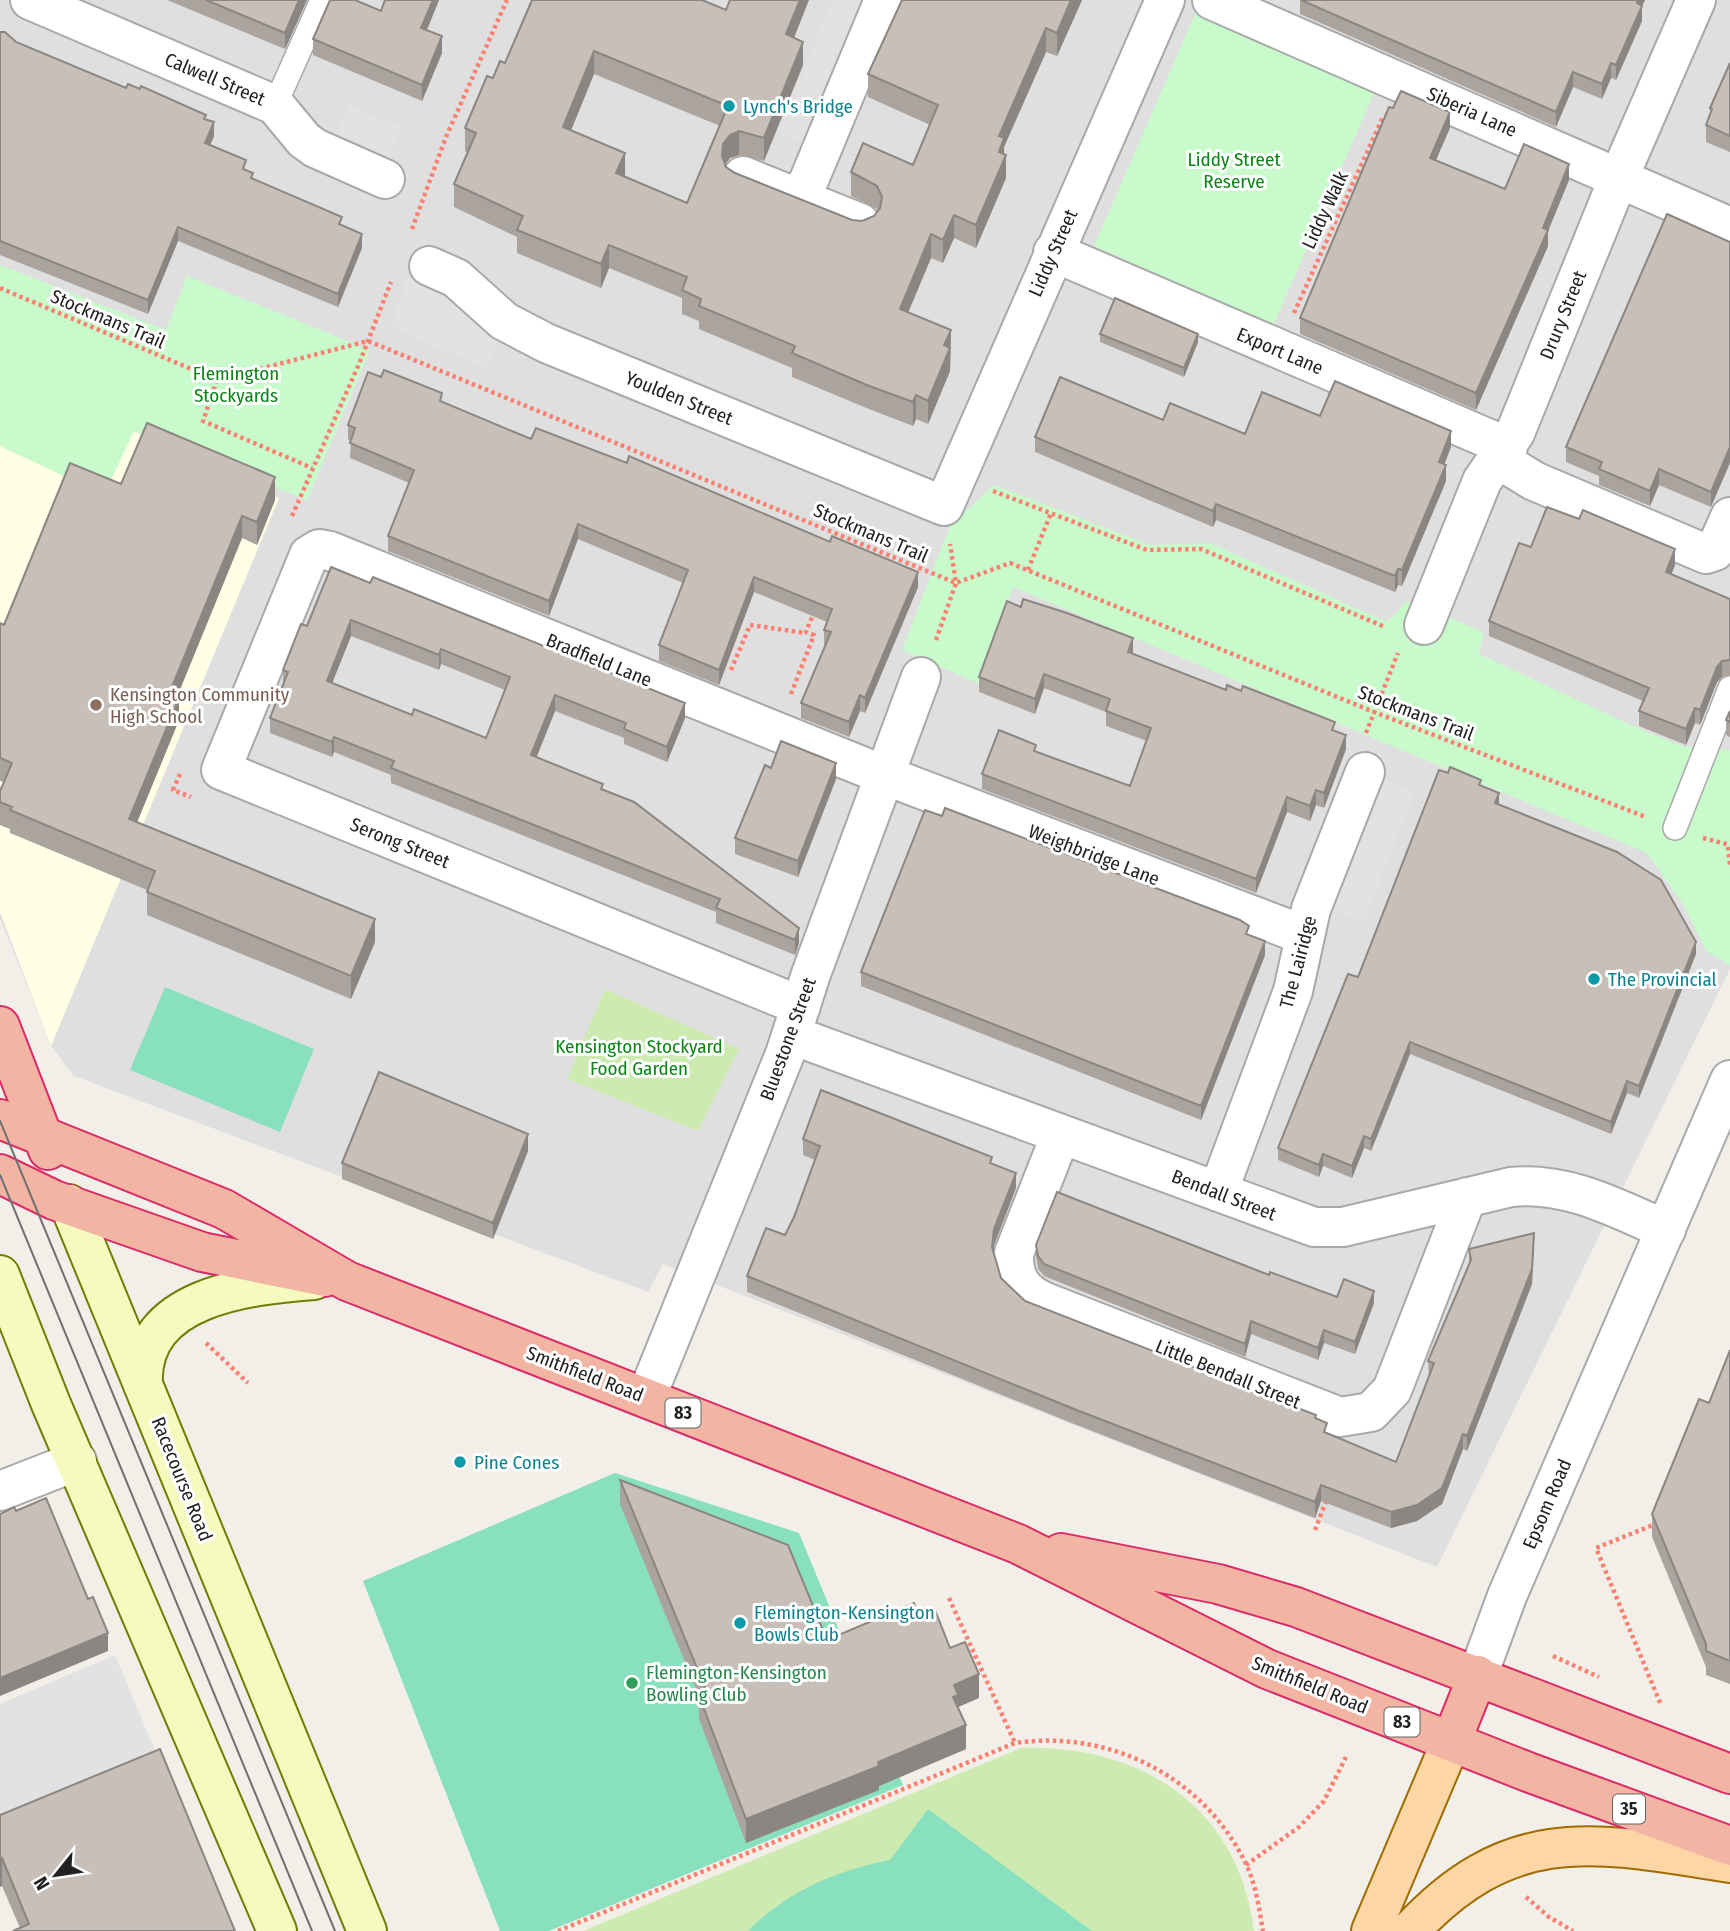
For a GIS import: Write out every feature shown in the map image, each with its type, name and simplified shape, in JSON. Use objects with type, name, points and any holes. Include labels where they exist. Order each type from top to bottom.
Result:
[{"type":"highway","name":"Racecourse Road","points":[[0,1026],[69,1204]]},
{"type":"highway","name":"Smithfield Road","points":[[0,1119],[224,1209],[340,1279],[1018,1544],[1224,1650],[1451,1742],[1730,1846]]},
{"type":"highway","name":"Smithfield Road","points":[[0,1174],[28,1189],[209,1254],[340,1279]]},
{"type":"highway","name":"Smithfield Road","points":[[1018,1544],[1192,1578],[1257,1595],[1478,1675],[1730,1774]]},
{"type":"highway","name":"Epsom Road","points":[[1451,1742],[1478,1675]]},
{"type":"main road","name":"Racecourse Road","points":[[69,1204],[367,1931]]},
{"type":"main road","points":[[0,1275],[76,1461],[277,1931]]},
{"type":"main road","points":[[143,1385],[142,1368],[150,1346],[167,1325],[191,1305],[250,1285],[340,1279]]},
{"type":"main road","name":"Epsom Road","points":[[1371,1931],[1451,1742]]},
{"type":"main road","points":[[1410,1931],[1443,1899],[1473,1877],[1503,1860],[1533,1851],[1576,1846],[1626,1847],[1730,1863]]},
{"type":"street","name":"Calwell Street","points":[[30,0],[275,105],[304,140],[315,148],[385,179]]},
{"type":"street","points":[[801,199],[884,0]]},
{"type":"street","name":"Liddy Street","points":[[951,491],[1165,0]]},
{"type":"street","name":"Siberia Lane","points":[[1212,0],[1730,228]]},
{"type":"street","name":"Drury Street","points":[[1414,630],[1479,488],[1503,453],[1696,0]]},
{"type":"street","points":[[743,176],[860,223]]},
{"type":"street","name":"Export Lane","points":[[1053,252],[1278,350],[1503,453],[1534,481],[1722,561]]},
{"type":"street","name":"Youlden Street","points":[[429,266],[456,278],[504,321],[546,344],[951,491]]},
{"type":"street","points":[[1722,561],[1730,517]]},
{"type":"street","name":"Bradfield Lane","points":[[302,537],[330,551],[884,775]]},
{"type":"street","name":"Serong Street","points":[[302,537],[300,568],[221,770],[796,1021]]},
{"type":"street","name":"Bluestone Street","points":[[646,1398],[796,1021],[921,677]]},
{"type":"street","name":"The Lairidge","points":[[1218,1192],[1293,991],[1304,935],[1365,772]]},
{"type":"street","name":"Weighbridge Lane","points":[[884,775],[1304,935]]},
{"type":"street","name":"Bendall Street","points":[[796,1021],[1061,1134],[1297,1223],[1325,1229],[1511,1187],[1547,1185],[1626,1212],[1666,1230]]},
{"type":"street","name":"Epsom Road","points":[[1478,1675],[1507,1596],[1730,1080]]},
{"type":"street","name":"Little Bendall Street","points":[[1061,1134],[1014,1252],[1014,1272],[1022,1287],[1045,1302],[1339,1417],[1371,1412],[1392,1390],[1467,1197]]},
{"type":"street","points":[[0,1491],[76,1461]]},
{"type":"lane","points":[[275,105],[322,0]]},
{"type":"lane","points":[[1675,828],[1730,688]]},
{"type":"path","points":[[422,204],[446,137],[507,0]]},
{"type":"path","name":"Liddy Walk","points":[[1278,350],[1399,81]]},
{"type":"path","name":"Stockmans Trail","points":[[0,288],[217,380]]},
{"type":"path","points":[[312,468],[203,421],[217,380],[368,341]]},
{"type":"path","points":[[302,537],[312,468],[368,341]]},
{"type":"path","name":"Stockmans Trail","points":[[368,341],[956,583],[1010,563],[1374,712],[1675,828],[1729,846]]},
{"type":"path","points":[[951,491],[1051,513],[1147,550],[1201,549],[1414,630],[1374,712]]},
{"type":"path","points":[[1028,570],[1051,513]]},
{"type":"path","points":[[840,548],[845,537]]},
{"type":"path","points":[[921,677],[956,583]]},
{"type":"path","points":[[806,632],[816,608]]},
{"type":"path","points":[[716,708],[750,625],[814,635],[777,732]]},
{"type":"path","points":[[1729,846],[1730,865]]},
{"type":"path","points":[[1315,1530],[1329,1492]]},
{"type":"path","points":[[1669,1519],[1596,1548],[1661,1705],[1672,1709]]},
{"type":"path","points":[[949,1598],[1015,1743]]},
{"type":"path","points":[[558,1931],[1015,1743],[1062,1741],[1107,1748],[1146,1761],[1180,1783],[1211,1811],[1229,1833],[1246,1865],[1257,1892],[1263,1931]]},
{"type":"path","points":[[1246,1865],[1299,1827],[1324,1801],[1346,1757]]},
{"type":"path","points":[[1517,1890],[1549,1917],[1573,1931]]},
{"type":"shaded area","points":[[0,0],[1730,0],[1730,969],[1437,1567],[663,1264],[648,1292],[74,1076],[51,1046],[0,918]]},
{"type":"shaded area","points":[[832,0],[870,0],[811,147],[778,134]]},
{"type":"shaded area","points":[[349,106],[401,127],[389,156],[337,134]]},
{"type":"shaded area","points":[[415,260],[506,322],[485,369],[400,331],[393,325],[394,312]]},
{"type":"shaded area","name":"Kensington Community High School","points":[[133,431],[279,498],[51,1046],[0,912],[0,446],[104,494]]},
{"type":"shaded area","points":[[1385,780],[1415,791],[1364,922],[1334,911]]},
{"type":"shaded area","points":[[115,1655],[158,1758],[0,1824],[0,1704]]},
{"type":"green space","name":"Liddy Street Reserve","points":[[1195,14],[1374,93],[1273,326],[1094,246]]},
{"type":"green space","name":"Flemington Stockyards","points":[[0,265],[166,330],[187,276],[370,350],[307,500],[134,431],[104,495],[0,446]]},
{"type":"green space","points":[[994,485],[1150,545],[1210,543],[1387,622],[1407,601],[1484,632],[1479,654],[1637,728],[1685,747],[1730,750],[1730,965],[1706,951],[1685,907],[1647,853],[1013,587],[980,684],[902,650],[950,526]]},
{"type":"green space","points":[[165,987],[314,1049],[280,1132],[130,1070]]},
{"type":"green space","name":"Kensington Stockyard Food Garden","points":[[605,989],[739,1049],[698,1131],[567,1079]]},
{"type":"green space","name":"Flemington-Kensington Bowling Club","points":[[615,1473],[799,1533],[903,1785],[549,1931],[500,1931],[363,1581]]},
{"type":"green space","points":[[1021,1748],[1065,1750],[1106,1757],[1144,1771],[1177,1792],[1205,1818],[1228,1850],[1245,1887],[1254,1931],[583,1931]]},
{"type":"green space","points":[[928,1809],[1092,1931],[748,1931],[779,1905],[813,1885],[850,1870],[890,1860]]},
{"type":"building","points":[[206,0],[299,0],[285,33]]},
{"type":"building","points":[[330,0],[355,0],[381,11],[385,0],[433,0],[421,28],[442,36],[422,85],[313,39]]},
{"type":"building","points":[[532,0],[702,0],[726,10],[730,0],[800,0],[786,34],[803,42],[764,138],[739,131],[730,135],[723,144],[722,156],[726,167],[735,173],[852,220],[862,221],[874,216],[880,208],[882,197],[877,186],[851,172],[863,143],[913,165],[938,105],[868,74],[902,0],[1071,0],[1057,33],[1046,28],[999,136],[1004,138],[999,152],[1006,155],[976,225],[954,215],[943,240],[931,234],[900,309],[951,330],[944,345],[950,348],[928,401],[916,395],[913,402],[869,386],[792,353],[795,346],[699,306],[701,299],[682,290],[687,277],[609,245],[601,264],[517,230],[523,216],[454,184],[476,133],[465,128],[487,76],[493,78],[500,61],[505,63]],"holes":[[[594,51],[728,106],[687,203],[616,173],[625,153],[563,127]]]},
{"type":"building","points":[[1301,0],[1638,0],[1637,3],[1642,6],[1616,65],[1611,63],[1602,84],[1573,72],[1556,112]]},
{"type":"building","points":[[0,32],[5,32],[16,42],[126,88],[128,84],[140,89],[141,86],[206,115],[204,119],[214,122],[205,143],[246,160],[243,169],[253,173],[251,178],[342,217],[339,224],[362,234],[338,294],[178,227],[148,300],[0,241]]},
{"type":"building","points":[[1730,63],[1730,136],[1706,125],[1712,109],[1710,108]]},
{"type":"building","points":[[1401,91],[1450,112],[1430,158],[1505,189],[1524,144],[1569,164],[1543,228],[1548,230],[1476,393],[1300,318],[1389,107],[1393,108]]},
{"type":"building","points":[[1667,214],[1730,242],[1730,447],[1711,492],[1659,469],[1650,491],[1599,469],[1602,462],[1566,447]]},
{"type":"building","points":[[1115,298],[1198,334],[1184,368],[1100,334]]},
{"type":"building","points":[[384,370],[442,393],[440,401],[531,439],[536,428],[627,463],[629,456],[830,542],[832,536],[918,572],[865,698],[860,695],[849,722],[801,703],[831,632],[824,630],[832,609],[754,577],[719,670],[659,645],[688,570],[578,524],[549,601],[388,536],[414,470],[350,443],[355,428],[348,425],[368,372],[381,377]]},
{"type":"building","points":[[1060,377],[1163,420],[1170,403],[1245,434],[1262,392],[1320,416],[1335,381],[1451,431],[1439,462],[1446,465],[1402,570],[1398,569],[1395,576],[1216,504],[1213,511],[1035,437]]},
{"type":"building","name":"Kensington Community High School","points":[[147,423],[275,477],[257,522],[242,516],[169,694],[179,698],[129,819],[375,919],[351,976],[147,892],[155,871],[10,810],[12,807],[0,802],[0,791],[12,763],[0,758],[0,623],[4,625],[70,463],[121,484]]},
{"type":"building","points":[[1547,507],[1579,519],[1583,510],[1675,549],[1666,572],[1730,599],[1730,660],[1722,661],[1717,667],[1700,710],[1695,708],[1686,729],[1639,711],[1649,688],[1489,621],[1519,543],[1531,547]]},
{"type":"building","points":[[331,567],[370,583],[373,577],[685,703],[667,747],[624,729],[626,723],[555,695],[531,755],[603,784],[601,789],[634,802],[799,928],[795,940],[716,908],[720,899],[391,768],[394,761],[334,737],[332,742],[270,718],[288,672],[283,670],[301,624],[307,626]],"holes":[[[351,620],[439,655],[441,649],[510,677],[486,738],[414,709],[412,715],[327,681]]]},
{"type":"building","points":[[1023,599],[1133,638],[1128,652],[1226,690],[1227,685],[1241,691],[1243,686],[1335,722],[1332,730],[1346,735],[1324,793],[1316,790],[1310,806],[1287,797],[1256,879],[982,774],[999,730],[1036,745],[1034,751],[1130,786],[1151,728],[1106,711],[1110,699],[1044,674],[1035,699],[979,677],[1007,601],[1021,607]]},
{"type":"building","points":[[781,741],[836,763],[798,861],[735,838],[765,765],[771,768]]},
{"type":"building","points":[[1450,767],[1481,780],[1479,785],[1499,793],[1495,803],[1617,852],[1661,880],[1696,942],[1639,1086],[1627,1081],[1611,1122],[1410,1042],[1371,1139],[1364,1136],[1352,1166],[1323,1154],[1319,1165],[1278,1148],[1348,974],[1358,977],[1439,770],[1448,773]]},
{"type":"building","points":[[945,808],[1240,920],[1249,926],[1246,934],[1265,941],[1201,1106],[861,972],[925,810],[942,816]]},
{"type":"building","points":[[379,1072],[528,1134],[493,1223],[342,1163]]},
{"type":"building","points":[[821,1090],[992,1157],[990,1163],[1016,1173],[994,1229],[992,1247],[1001,1278],[1025,1301],[1316,1415],[1315,1418],[1327,1423],[1324,1432],[1396,1462],[1434,1363],[1428,1361],[1471,1260],[1469,1249],[1534,1233],[1532,1269],[1467,1436],[1463,1434],[1442,1488],[1417,1505],[1391,1512],[1321,1485],[1315,1502],[1074,1409],[747,1276],[766,1228],[785,1235],[794,1217],[820,1146],[803,1139]]},
{"type":"building","points":[[1057,1192],[1269,1275],[1270,1272],[1337,1297],[1344,1279],[1374,1291],[1355,1342],[1324,1330],[1318,1348],[1251,1321],[1245,1344],[1044,1264],[1038,1256],[1036,1245]]},
{"type":"building","points":[[1730,1350],[1730,1661],[1706,1651],[1706,1644],[1652,1514],[1699,1399],[1709,1403]]},
{"type":"building","name":"Flemington-Kensington Bowls Club","points":[[620,1480],[788,1545],[827,1640],[914,1603],[917,1611],[926,1607],[928,1613],[935,1610],[950,1648],[965,1642],[979,1674],[954,1685],[958,1695],[953,1697],[966,1725],[878,1762],[879,1766],[746,1819],[699,1696],[706,1690]]},
{"type":"building","points":[[46,1498],[88,1599],[93,1597],[108,1633],[0,1678],[0,1514],[14,1507],[16,1511]]},
{"type":"building","points":[[160,1749],[235,1931],[13,1931],[29,1924],[2,1858],[0,1859],[0,1815]]},
{"type":"tram line","points":[[0,1121],[335,1931]]},
{"type":"tram line","points":[[0,1175],[312,1931]]},
{"type":"place","name":"Lynch's Bridge","points":[[729,106]]},
{"type":"place","name":"Kensington Community High School","points":[[96,705]]},
{"type":"place","name":"The Provincial","points":[[1594,979]]},
{"type":"place","name":"Pine Cones","points":[[460,1462]]},
{"type":"place","name":"Flemington-Kensington Bowls Club","points":[[740,1623]]},
{"type":"place","name":"Flemington-Kensington Bowling Club","points":[[632,1683]]}]
